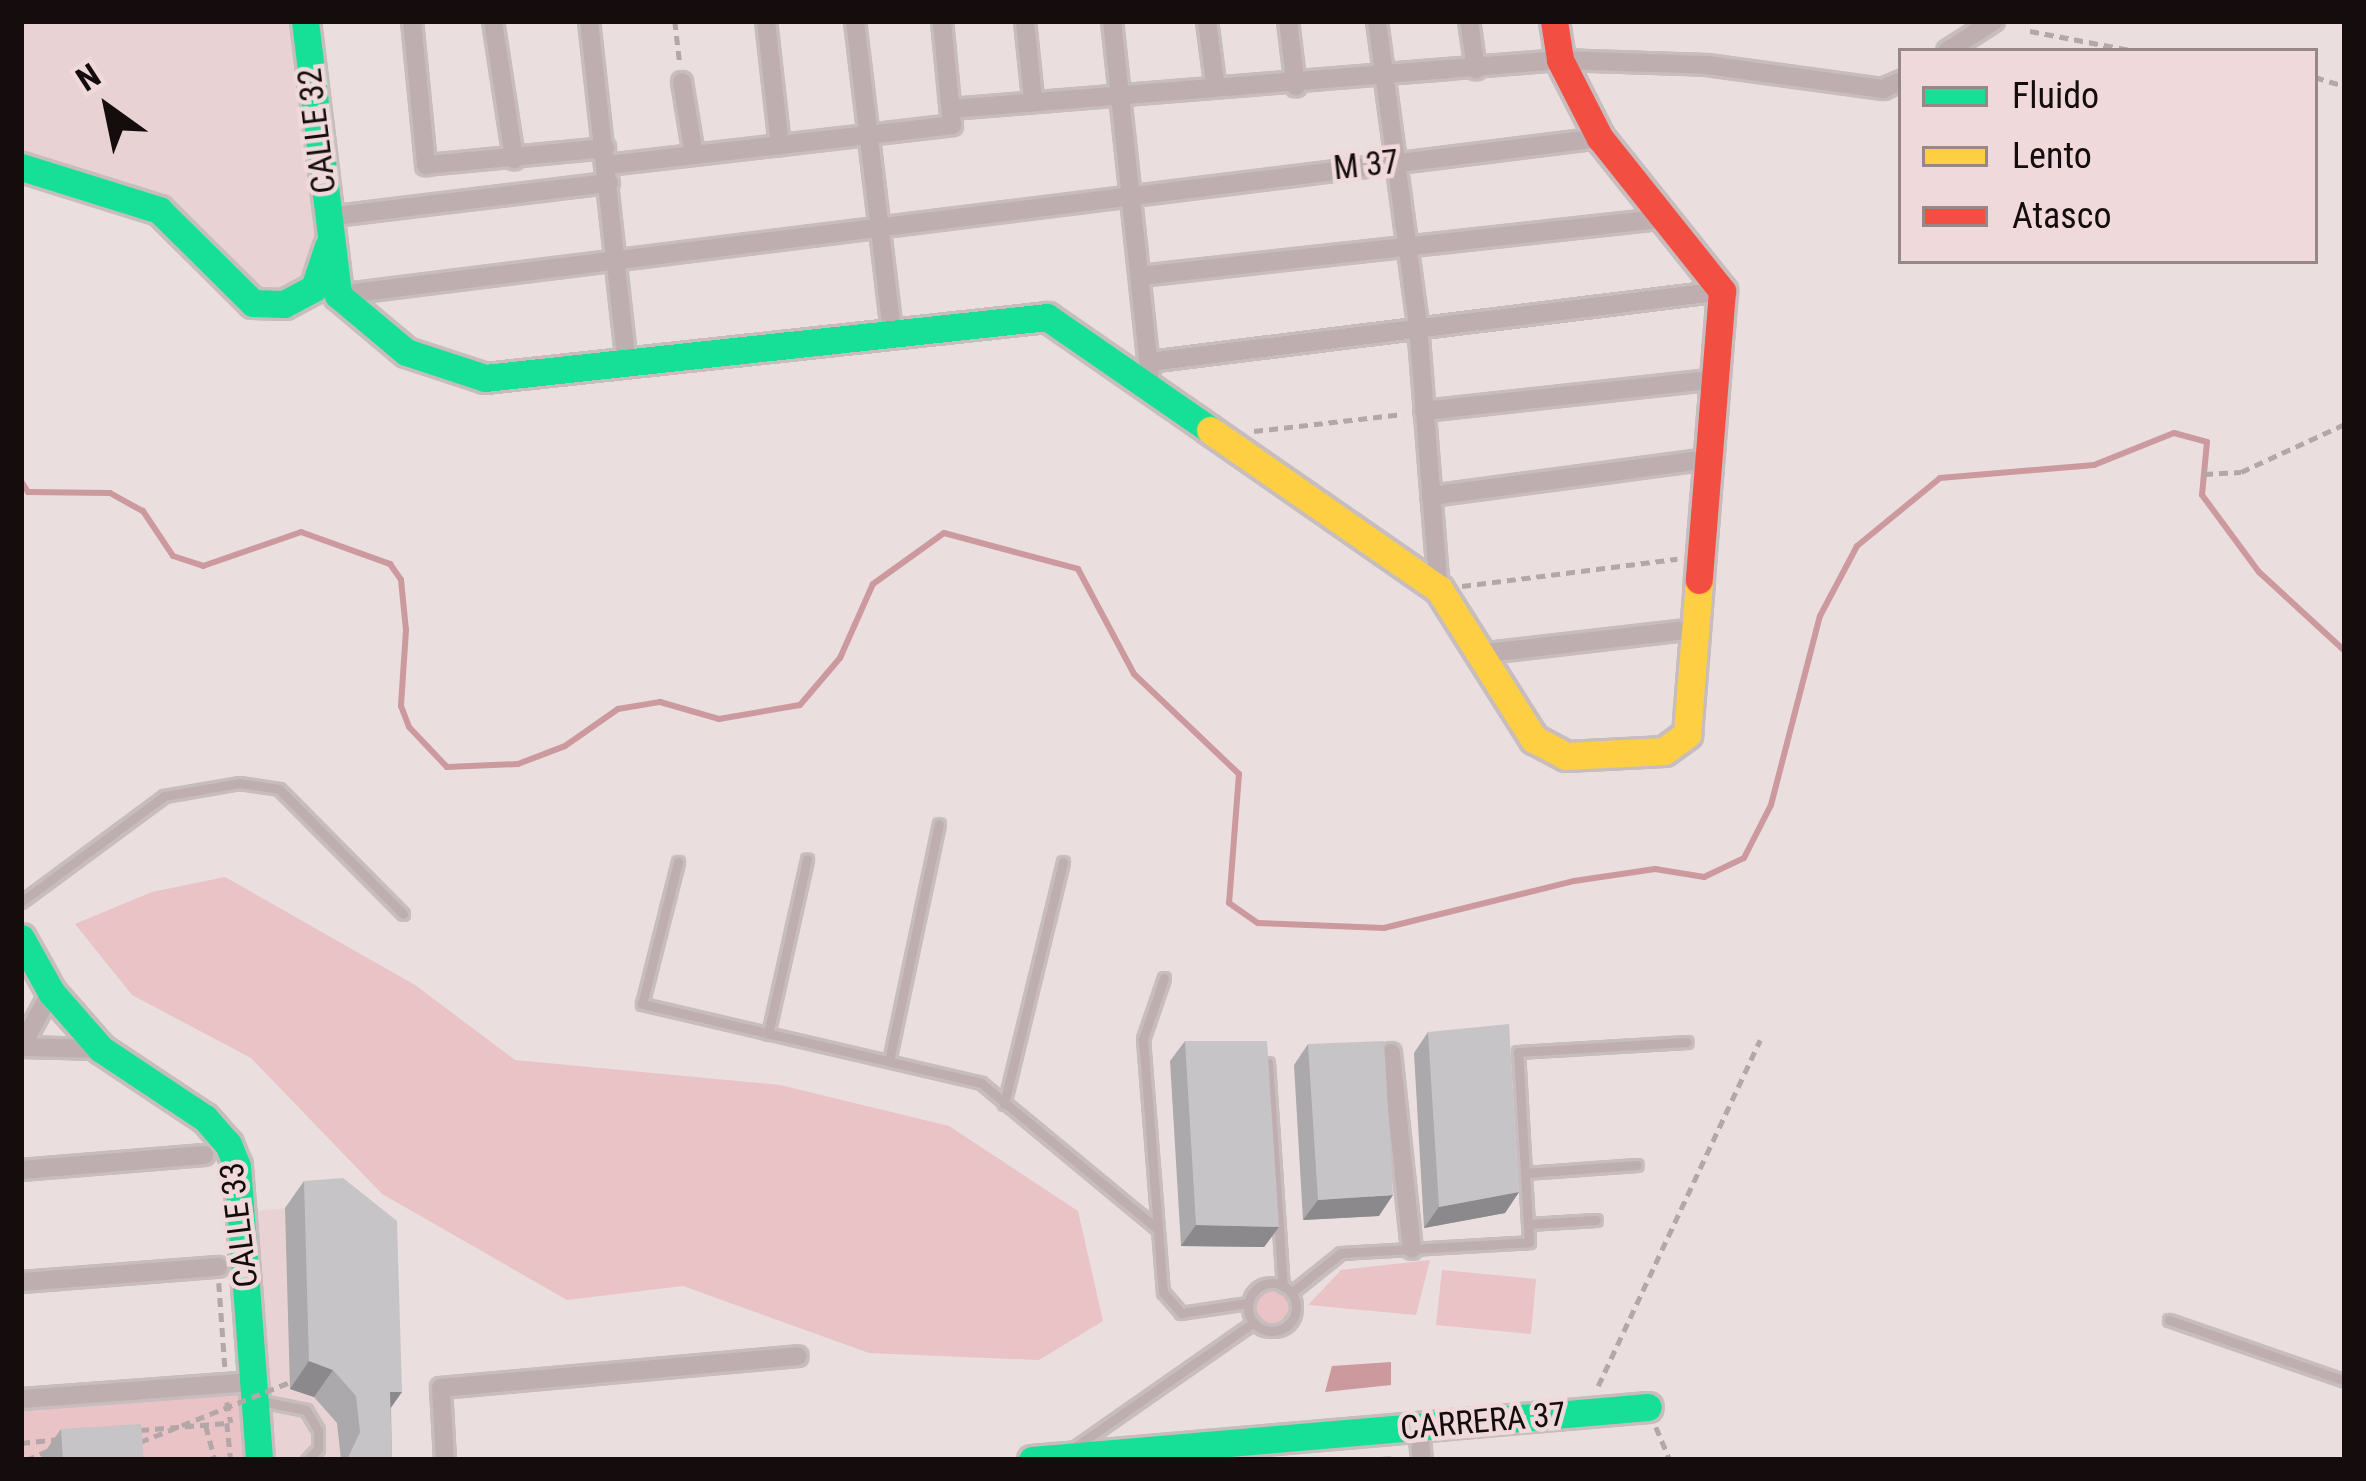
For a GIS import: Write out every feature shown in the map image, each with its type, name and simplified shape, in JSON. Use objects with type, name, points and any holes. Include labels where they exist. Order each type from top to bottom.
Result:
[{"type":"street","name":"CALLE 32","points":[[304,21],[338,295]]},
{"type":"street","points":[[412,21],[426,165],[514,159],[607,165]]},
{"type":"street","points":[[493,21],[514,159]]},
{"type":"street","points":[[589,21],[627,367]]},
{"type":"street","points":[[766,21],[780,145]]},
{"type":"street","points":[[855,21],[892,331]]},
{"type":"street","points":[[21,167],[159,211],[253,303],[284,304],[314,288],[328,230],[607,165],[952,125],[942,21]]},
{"type":"street","points":[[1024,21],[1033,98]]},
{"type":"street","points":[[1112,21],[1153,398]]},
{"type":"street","points":[[1207,21],[1215,82]]},
{"type":"street","points":[[1288,21],[1296,87]]},
{"type":"street","points":[[1377,21],[1418,325],[1438,590]]},
{"type":"street","points":[[1469,21],[1476,69]]},
{"type":"street","points":[[338,295],[406,352],[485,378],[627,367],[892,331],[1047,317],[1077,332],[1153,398],[1218,434],[1438,590],[1534,739],[1566,756],[1664,751],[1687,734],[1719,379],[1722,292],[1659,219],[1600,138],[1560,60],[1554,21]]},
{"type":"street","points":[[1952,48],[1992,22]]},
{"type":"street","points":[[951,109],[1215,82],[1275,78],[1296,87],[1560,60],[1707,65],[1882,88],[1898,82]]},
{"type":"street","points":[[682,82],[694,155]]},
{"type":"street","name":"M 37","points":[[338,295],[616,265],[1132,191],[1600,138]]},
{"type":"street","points":[[1140,276],[1659,219]]},
{"type":"street","points":[[1149,362],[1418,325],[1722,292]]},
{"type":"street","points":[[1424,411],[1719,379]]},
{"type":"street","points":[[1431,496],[1709,459]]},
{"type":"street","points":[[1479,654],[1694,629]]},
{"type":"street","name":"CALLE 33","points":[[21,938],[51,992],[100,1049],[205,1118],[228,1144],[237,1166],[259,1460]]},
{"type":"street","points":[[51,992],[21,1047],[100,1049]]},
{"type":"street","points":[[1391,1053],[1412,1249]]},
{"type":"street","points":[[21,1170],[204,1155]]},
{"type":"street","points":[[21,1282],[218,1267]]},
{"type":"street","points":[[445,1460],[441,1388],[798,1356]]},
{"type":"street","points":[[21,1399],[254,1390]]},
{"type":"street","name":"CARRERA 37","points":[[1046,1459],[1648,1407]]},
{"type":"street","points":[[1419,1427],[1422,1460]]},
{"type":"lane","points":[[21,902],[164,796],[239,783],[279,790],[403,914]]},
{"type":"lane","points":[[889,1061],[939,824]]},
{"type":"lane","points":[[768,1034],[807,860]]},
{"type":"lane","points":[[678,862],[642,1004],[981,1083],[1156,1228]]},
{"type":"lane","points":[[1004,1104],[1063,862]]},
{"type":"lane","points":[[1164,978],[1143,1039],[1163,1292],[1181,1312],[1248,1303]]},
{"type":"lane","points":[[1268,1063],[1287,1290],[1294,1317],[1286,1326],[1263,1330],[1253,1323],[1248,1303],[1257,1288],[1287,1290],[1341,1253],[1529,1242],[1518,1052],[1687,1042]]},
{"type":"lane","points":[[1525,1173],[1637,1165]]},
{"type":"lane","points":[[1528,1224],[1596,1220]]},
{"type":"lane","points":[[2169,1320],[2345,1381]]},
{"type":"lane","points":[[1046,1459],[1253,1323]]},
{"type":"lane","points":[[254,1390],[306,1410],[318,1430],[308,1460]]},
{"type":"path","points":[[675,21],[682,82]]},
{"type":"path","points":[[2030,31],[2119,48]]},
{"type":"path","points":[[1218,434],[1424,411]]},
{"type":"path","points":[[2204,474],[2241,472],[2345,424]]},
{"type":"path","points":[[1438,590],[1703,555]]},
{"type":"path","points":[[1586,1412],[1760,1040]]},
{"type":"path","points":[[119,1443],[140,1442],[290,1382]]},
{"type":"path","points":[[1648,1407],[1670,1460]]},
{"type":"path","points":[[136,1430],[227,1423],[231,1460]]},
{"type":"path","points":[[205,1425],[215,1460]]},
{"type":"path","points":[[21,1443],[67,1438]]},
{"type":"path","points":[[26,1460],[59,1449]]},
{"type":"shaded area","points":[[21,21],[305,21],[330,242],[314,288],[253,303],[159,210],[21,167]]},
{"type":"shaded area","points":[[225,877],[415,985],[515,1060],[780,1085],[949,1126],[1078,1211],[1103,1321],[1039,1360],[869,1353],[683,1286],[567,1300],[382,1194],[251,1058],[132,995],[75,924],[152,892]]},
{"type":"shaded area","points":[[324,1205],[372,1460],[259,1460],[241,1212]]},
{"type":"shaded area","points":[[1430,1260],[1416,1315],[1308,1305],[1341,1270]]},
{"type":"shaded area","points":[[1442,1270],[1536,1279],[1531,1334],[1436,1325]]},
{"type":"shaded area","points":[[1272,1283],[1289,1290],[1296,1307],[1289,1324],[1272,1331],[1255,1324],[1248,1307],[1255,1290]]},
{"type":"shaded area","points":[[1391,1362],[1391,1385],[1325,1392],[1332,1366]]},
{"type":"shaded area","points":[[253,1382],[259,1460],[21,1460],[21,1399]]},
{"type":"building","points":[[1509,1024],[1519,1192],[1439,1207],[1428,1032]]},
{"type":"building","points":[[1185,1041],[1267,1041],[1279,1227],[1196,1225]]},
{"type":"building","points":[[1384,1041],[1393,1195],[1318,1200],[1308,1044]]},
{"type":"building","points":[[343,1178],[397,1221],[402,1392],[390,1392],[392,1460],[347,1460],[360,1432],[356,1396],[333,1370],[309,1361],[304,1181]]},
{"type":"building","points":[[141,1424],[144,1460],[63,1460],[61,1429]]},
{"type":"building","points":[[1391,1456],[1392,1460],[1342,1460]]},
{"type":"waterway","points":[[21,481],[28,492],[110,493],[143,511],[173,556],[203,566],[301,532],[390,564],[401,580],[406,630],[401,706],[409,727],[447,767],[518,764],[565,746],[618,709],[660,702],[719,719],[800,705],[840,658],[873,584],[944,533],[1078,569],[1134,674],[1239,774],[1229,903],[1258,923],[1384,928],[1574,881],[1655,869],[1704,877],[1744,858],[1771,805],[1820,616],[1857,546],[1940,478],[2094,465],[2174,433],[2207,442],[2202,495],[2259,572],[2345,651]]},
{"type":"traffic: fast","points":[[305,21],[338,295],[406,352],[485,378],[1047,317],[1210,430]]},
{"type":"traffic: fast","points":[[21,167],[159,210],[253,303],[284,304],[314,288],[328,246]]},
{"type":"traffic: fast","points":[[21,938],[51,992],[101,1049],[205,1118],[228,1144],[237,1166],[259,1460]]},
{"type":"traffic: fast","points":[[1032,1460],[1648,1407]]},
{"type":"traffic: slow","points":[[1210,430],[1439,589],[1534,739],[1566,756],[1664,751],[1687,734],[1699,580]]},
{"type":"traffic: jam","points":[[1554,21],[1560,60],[1600,138],[1722,291],[1699,580]]}]
